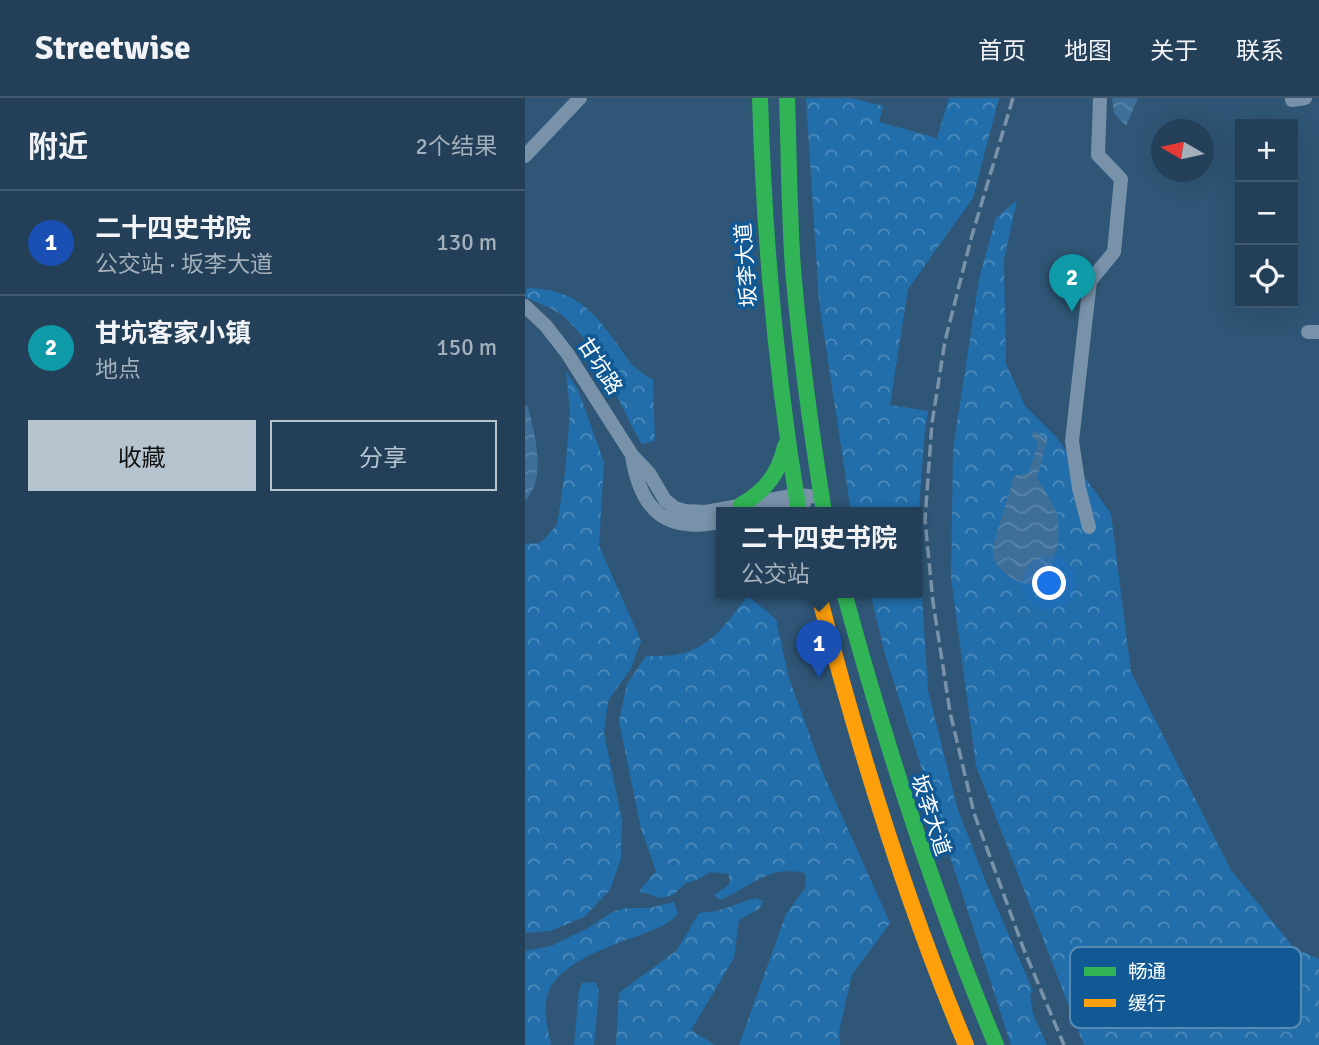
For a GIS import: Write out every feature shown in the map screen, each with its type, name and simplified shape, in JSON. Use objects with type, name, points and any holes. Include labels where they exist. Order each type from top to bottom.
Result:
[{"type":"main road","name":"坂李大道","points":[[760,98],[771,313],[797,504]]},
{"type":"main road","points":[[787,98],[791,231],[797,309],[822,504]]},
{"type":"main road","points":[[741,505],[755,498],[772,481],[779,468],[786,436]]},
{"type":"main road","points":[[820,598],[872,792],[901,881],[966,1045]]},
{"type":"main road","name":"坂李大道","points":[[846,598],[898,784],[931,883],[996,1045]]},
{"type":"street","points":[[525,156],[580,98]]},
{"type":"street","points":[[1089,527],[1079,488],[1072,441],[1090,281],[1114,252],[1121,179],[1098,155],[1100,98]]},
{"type":"street","name":"甘坑路","points":[[525,306],[546,326],[567,354],[632,455]]},
{"type":"street","points":[[632,455],[649,473],[665,500],[675,508],[696,513],[716,509]]},
{"type":"street","points":[[632,455],[636,478],[642,492],[657,512],[667,520],[692,526],[716,523]]},
{"type":"street","points":[[730,507],[822,504]]},
{"type":"green space","points":[[806,98],[851,98],[883,106],[879,122],[937,138],[949,98],[999,98],[973,198],[908,289],[890,405],[928,411],[919,507],[850,507],[819,302]]},
{"type":"green space","points":[[1017,200],[1004,260],[1006,364],[1025,406],[1057,438],[1111,514],[1131,672],[1231,870],[1293,947],[1070,947],[1070,1009],[976,766],[951,577],[953,449],[979,279],[996,218]]},
{"type":"green space","points":[[527,288],[556,292],[579,302],[606,329],[632,364],[653,380],[655,441],[642,444],[589,345],[560,314],[525,297]]},
{"type":"green space","points":[[566,371],[578,390],[604,462],[599,546],[641,641],[631,668],[608,701],[604,733],[622,820],[621,858],[610,890],[584,917],[550,931],[525,933],[525,544],[540,543],[557,525],[570,411]]},
{"type":"green space","points":[[922,596],[928,691],[957,807],[1033,991],[1030,995],[1033,1014],[1047,1045],[1011,1045],[886,658],[871,598],[922,598]]},
{"type":"green space","points":[[746,598],[750,598],[776,619],[788,675],[825,778],[890,923],[852,975],[839,1031],[840,1045],[739,1045],[786,914],[806,887],[805,873],[792,871],[770,874],[720,900],[714,895],[729,885],[729,874],[710,872],[686,883],[673,895],[660,898],[639,891],[656,871],[641,829],[619,721],[627,684],[646,656],[666,656],[695,649],[726,623]]},
{"type":"green space","points":[[755,898],[763,901],[759,909],[739,920],[734,958],[691,1030],[715,1045],[616,1045],[619,993],[677,950],[699,913],[717,911]]},
{"type":"green space","points":[[674,902],[678,914],[669,922],[597,951],[560,975],[552,985],[546,1002],[546,1021],[551,1045],[525,1045],[525,951],[551,946],[588,928],[614,911],[649,908]]},
{"type":"green space","points":[[1301,951],[1319,959],[1319,1045],[1084,1045],[1077,1028],[1301,1028]]},
{"type":"green space","points":[[595,982],[599,990],[594,1045],[574,1045],[579,990],[582,983]]},
{"type":"water","points":[[1112,98],[1138,98],[1126,126],[1114,113]]},
{"type":"water","points":[[525,404],[534,430],[537,469],[532,492],[525,501]]},
{"type":"water","points":[[1035,430],[1047,441],[1037,478],[1054,508],[1059,528],[1056,550],[1049,570],[1038,582],[1032,584],[1018,581],[1005,573],[993,557],[993,546],[1014,476],[1028,473],[1038,444],[1031,435]]},
{"type":"railway","points":[[1013,98],[971,239],[945,341],[932,423],[925,520],[933,602],[950,712],[974,813],[1024,950],[1064,1045]]},
{"type":"traffic: fast","points":[[760,98],[772,306],[798,507]]},
{"type":"traffic: fast","points":[[787,98],[793,269],[806,390],[823,507]]},
{"type":"traffic: fast","points":[[741,505],[770,481],[785,446]]},
{"type":"traffic: fast","points":[[846,598],[913,821],[952,933],[996,1045]]},
{"type":"traffic: slow","points":[[820,598],[849,708],[902,878],[966,1045]]},
{"type":"place","name":"甘坑客家小镇","points":[[1072,312]]},
{"type":"place","name":"二十四史书院","points":[[819,678]]}]
